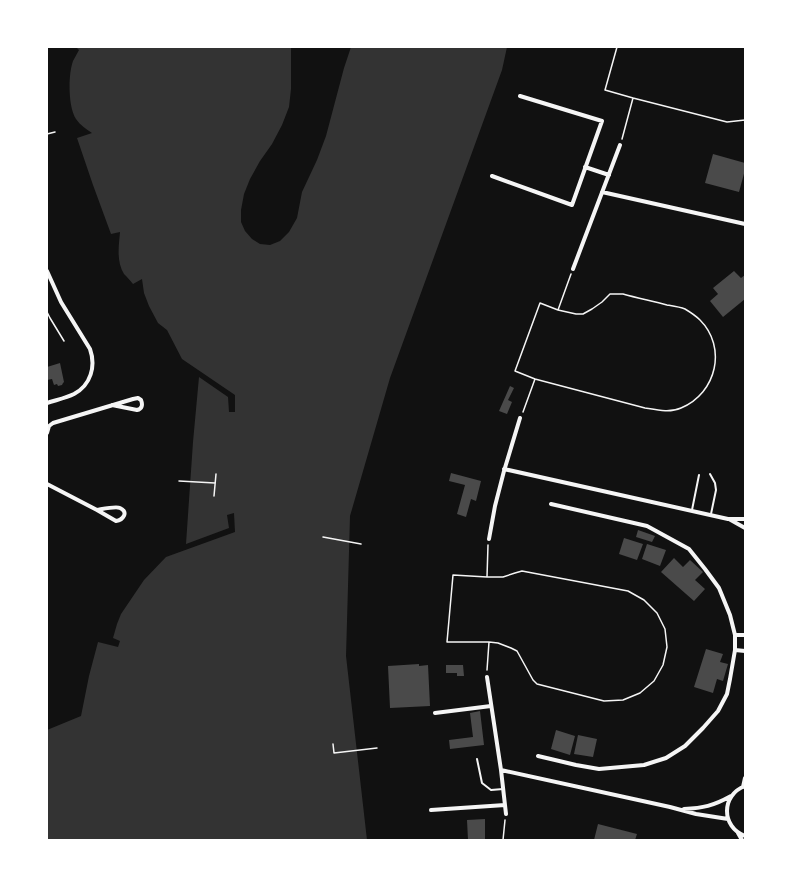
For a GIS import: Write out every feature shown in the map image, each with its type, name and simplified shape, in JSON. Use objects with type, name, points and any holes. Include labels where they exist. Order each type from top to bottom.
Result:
[{"type":"street","points":[[492,176],[572,205],[602,121],[520,96]]},
{"type":"street","points":[[573,269],[620,145]]},
{"type":"street","points":[[585,167],[609,175]]},
{"type":"street","points":[[602,192],[745,224]]},
{"type":"street","points":[[47,271],[61,302],[90,349],[92,367],[88,380],[80,390],[74,394],[47,403]]},
{"type":"street","points":[[47,433],[49,426],[53,423],[112,405],[136,398],[140,399],[142,404],[141,408],[137,410],[112,405]]},
{"type":"street","points":[[489,539],[504,469],[520,418]]},
{"type":"street","points":[[504,469],[728,519],[745,519]]},
{"type":"street","points":[[47,484],[116,521],[121,520],[124,514],[120,508],[97,510]]},
{"type":"street","points":[[538,756],[576,766],[600,769],[644,765],[666,758],[685,746],[718,711],[727,694],[735,650],[735,634],[730,615],[719,588],[689,549],[647,526],[551,504]]},
{"type":"street","points":[[728,519],[745,528]]},
{"type":"street","points":[[735,634],[745,635]]},
{"type":"street","points":[[735,650],[745,651]]},
{"type":"street","points":[[487,677],[506,814]]},
{"type":"street","points":[[435,713],[491,706]]},
{"type":"street","points":[[501,770],[696,814],[728,819]]},
{"type":"street","points":[[745,778],[744,787],[737,790],[732,796],[727,807],[728,819],[732,826],[745,836]]},
{"type":"street","points":[[679,809],[711,806],[732,796]]},
{"type":"street","points":[[431,810],[505,804]]},
{"type":"street","points":[[738,832],[742,840]]},
{"type":"lane","points":[[710,474],[715,483],[716,490],[710,515]]},
{"type":"lane","points":[[692,511],[699,475]]},
{"type":"lane","points":[[477,759],[482,783],[490,790],[503,789]]},
{"type":"path","points":[[617,47],[605,90],[727,122],[745,120]]},
{"type":"path","points":[[620,145],[633,98]]},
{"type":"path","points":[[47,134],[55,132]]},
{"type":"path","points":[[558,310],[573,269]]},
{"type":"path","points":[[610,294],[623,294],[685,309],[700,319],[710,334],[716,351],[715,369],[708,386],[696,399],[681,408],[663,411],[645,408],[535,379],[515,371],[540,303],[558,310],[583,314],[602,302],[610,294]]},
{"type":"path","points":[[47,312],[64,341]]},
{"type":"path","points":[[520,418],[535,379]]},
{"type":"path","points":[[214,496],[216,474]]},
{"type":"path","points":[[179,482],[215,483]]},
{"type":"path","points":[[323,537],[361,544]]},
{"type":"path","points":[[487,577],[489,539]]},
{"type":"path","points":[[522,571],[628,591],[644,600],[657,613],[665,629],[667,648],[663,665],[654,681],[640,693],[623,700],[604,701],[537,684],[533,680],[517,651],[498,643],[489,642],[447,642],[453,575],[502,577],[522,571]]},
{"type":"path","points":[[487,677],[489,642]]},
{"type":"path","points":[[333,744],[334,753],[377,748]]},
{"type":"path","points":[[503,840],[506,814]]},
{"type":"shaded area","points":[[76,47],[291,47],[291,89],[289,107],[272,144],[250,179],[244,194],[241,210],[241,222],[245,231],[252,239],[260,244],[270,245],[280,241],[289,232],[297,218],[302,192],[326,136],[351,47],[507,47],[502,70],[390,378],[350,516],[346,656],[367,840],[47,840],[47,730],[81,716],[98,642],[118,647],[120,641],[113,638],[121,614],[144,580],[166,557],[235,532],[234,513],[227,515],[229,528],[186,544],[199,377],[228,397],[229,412],[235,412],[235,395],[182,359],[167,330],[158,323],[149,306],[144,293],[142,279],[133,284],[121,269],[119,253],[120,232],[111,234],[77,138],[92,133],[83,127],[76,119],[71,107],[70,74],[73,61],[79,50]]},
{"type":"building","points":[[713,154],[745,163],[745,170],[739,192],[705,183]]},
{"type":"building","points":[[734,271],[741,278],[745,275],[745,299],[723,317],[710,301],[718,294],[713,288]]},
{"type":"building","points":[[60,363],[64,382],[62,385],[58,386],[57,384],[54,385],[52,379],[47,380],[47,367]]},
{"type":"building","points":[[510,386],[514,388],[508,400],[512,402],[507,414],[499,411]]},
{"type":"building","points":[[451,473],[481,481],[476,501],[471,499],[466,517],[457,514],[465,485],[449,481]]},
{"type":"building","points":[[638,530],[655,536],[652,542],[636,537]]},
{"type":"building","points":[[624,538],[643,544],[637,560],[619,554]]},
{"type":"building","points":[[647,544],[666,550],[660,566],[642,559]]},
{"type":"building","points":[[674,558],[683,567],[690,560],[703,572],[695,580],[705,589],[694,601],[661,572]]},
{"type":"building","points":[[706,649],[723,654],[720,662],[728,664],[723,681],[717,679],[713,693],[694,687]]},
{"type":"building","points":[[419,664],[419,666],[428,665],[430,706],[390,708],[388,666]]},
{"type":"building","points":[[446,665],[463,665],[464,676],[457,676],[457,673],[446,673]]},
{"type":"building","points":[[480,711],[484,745],[450,749],[449,740],[473,737],[470,713]]},
{"type":"building","points":[[556,730],[575,736],[570,755],[551,749]]},
{"type":"building","points":[[578,735],[597,739],[593,757],[574,754]]},
{"type":"building","points":[[485,819],[485,840],[468,840],[467,820]]},
{"type":"building","points":[[598,824],[637,834],[635,840],[594,840]]}]
